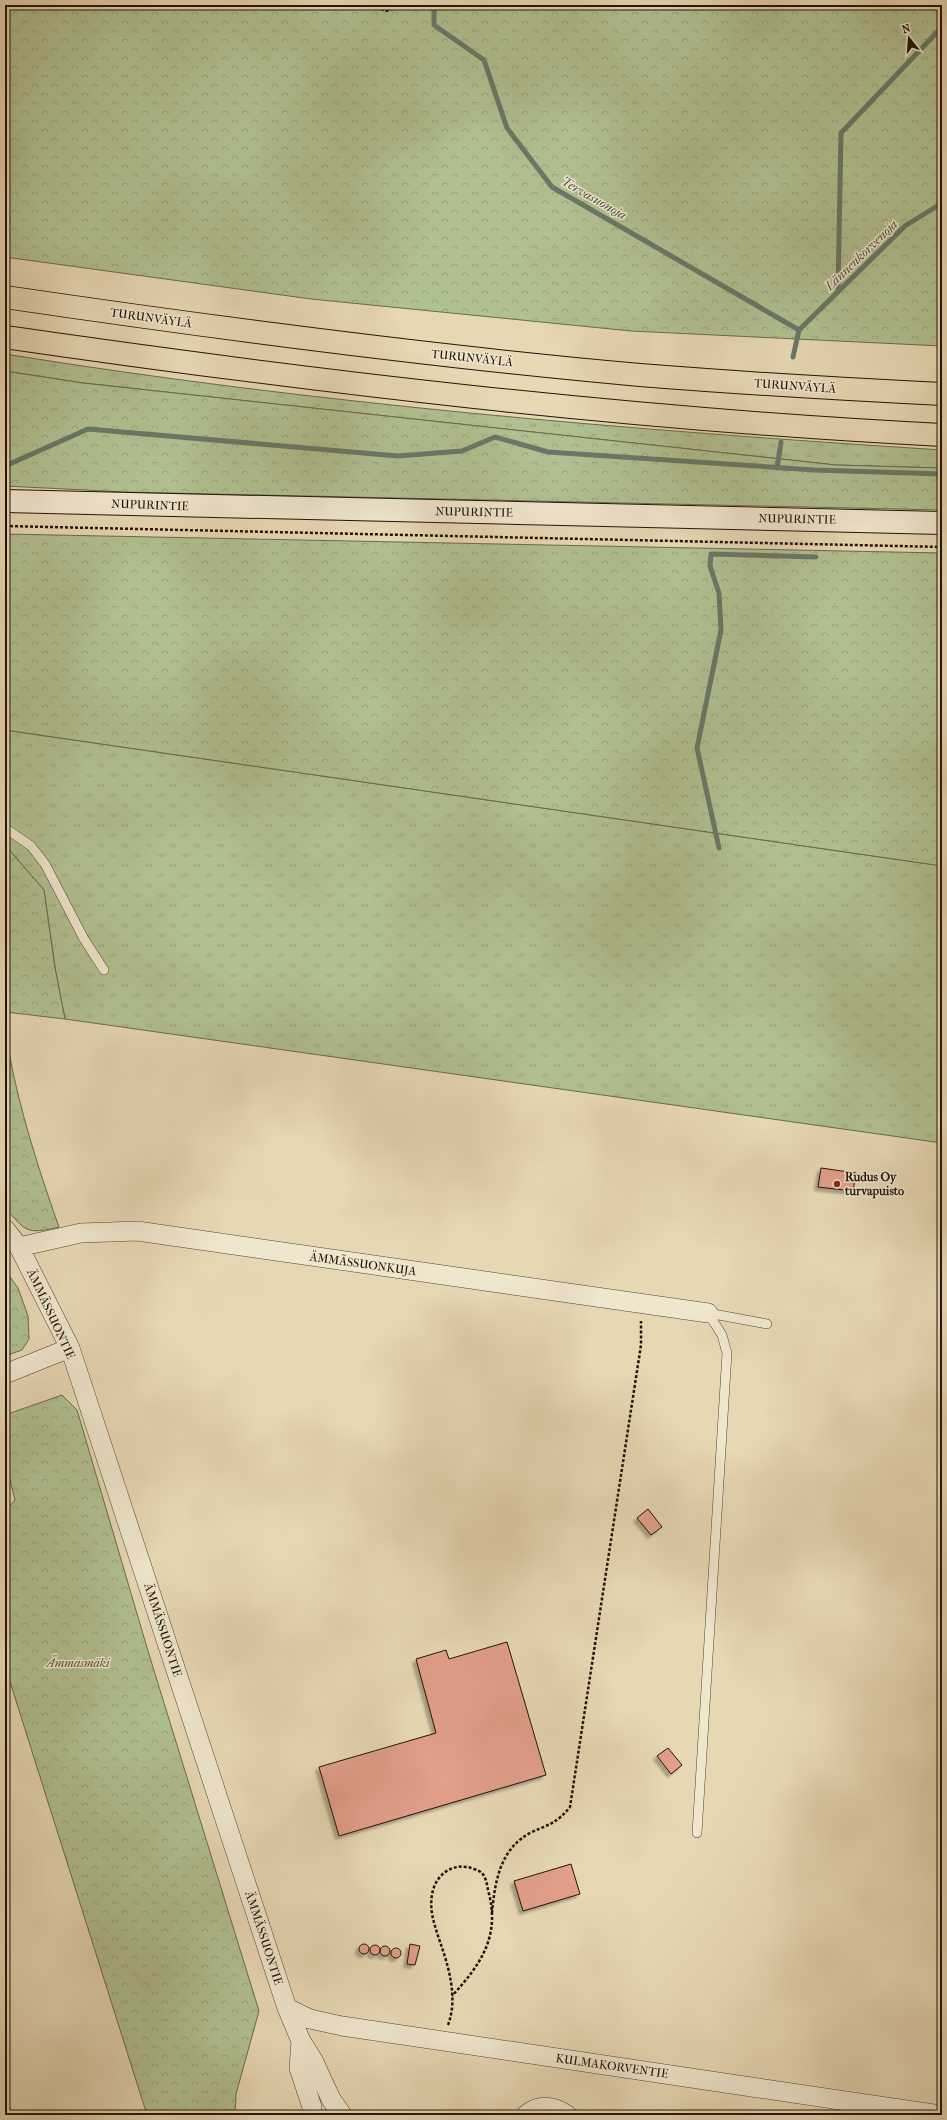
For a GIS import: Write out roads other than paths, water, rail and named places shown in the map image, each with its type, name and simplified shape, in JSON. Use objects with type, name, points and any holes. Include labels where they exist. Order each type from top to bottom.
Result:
[{"type":"highway","name":"TURUNVÄYLÄ","points":[[5,297],[160,320],[462,357],[640,375],[942,394]]},
{"type":"highway","points":[[5,337],[157,359],[462,396],[634,413],[942,435]]},
{"type":"main road","name":"NUPURINTIE","points":[[5,501],[942,523]]},
{"type":"street","name":"ÄMMÄSSUONTIE","points":[[5,1229],[19,1247],[70,1348],[287,2008],[301,2041],[313,2060],[331,2099],[342,2115]]},
{"type":"street","name":"ÄMMÄSSUONKUJA","points":[[19,1247],[81,1233],[137,1231],[708,1313]]},
{"type":"street","points":[[5,1374],[70,1348]]},
{"type":"street","name":"KULMAKORVENTIE","points":[[287,2008],[310,2019],[342,2026],[940,2115]]},
{"type":"street","name":"ÄMMÄSSUONTIE","points":[[301,2041],[299,2068],[312,2107],[312,2115]]},
{"type":"street","points":[[526,2115],[541,2107],[550,2106],[559,2109],[567,2115]]},
{"type":"lane","points":[[5,828],[31,846],[45,864],[84,939],[104,970]]},
{"type":"lane","points":[[708,1313],[767,1324]]},
{"type":"lane","points":[[697,1833],[727,1353],[722,1335],[708,1313]]},
{"type":"waterway","name":"Tervasuonoja","points":[[434,5],[434,25],[484,60],[507,128],[552,187],[799,330]]},
{"type":"waterway","points":[[838,292],[841,133],[942,27]]},
{"type":"waterway","name":"Lännenkorvenoja","points":[[799,330],[905,226],[942,203]]},
{"type":"waterway","points":[[793,357],[799,330]]},
{"type":"waterway","points":[[5,466],[88,429],[398,456],[462,451],[495,437],[548,452],[814,470],[942,474]]},
{"type":"waterway","points":[[777,468],[781,442]]},
{"type":"waterway","points":[[719,848],[697,748],[721,630],[719,593],[710,566],[711,554],[816,557]]},
{"type":"place","name":"Rudus Oy turvapuisto","points":[[837,1184]]},
{"type":"park label","name":"Ämmäsmäki","points":[[78,1663]]}]
